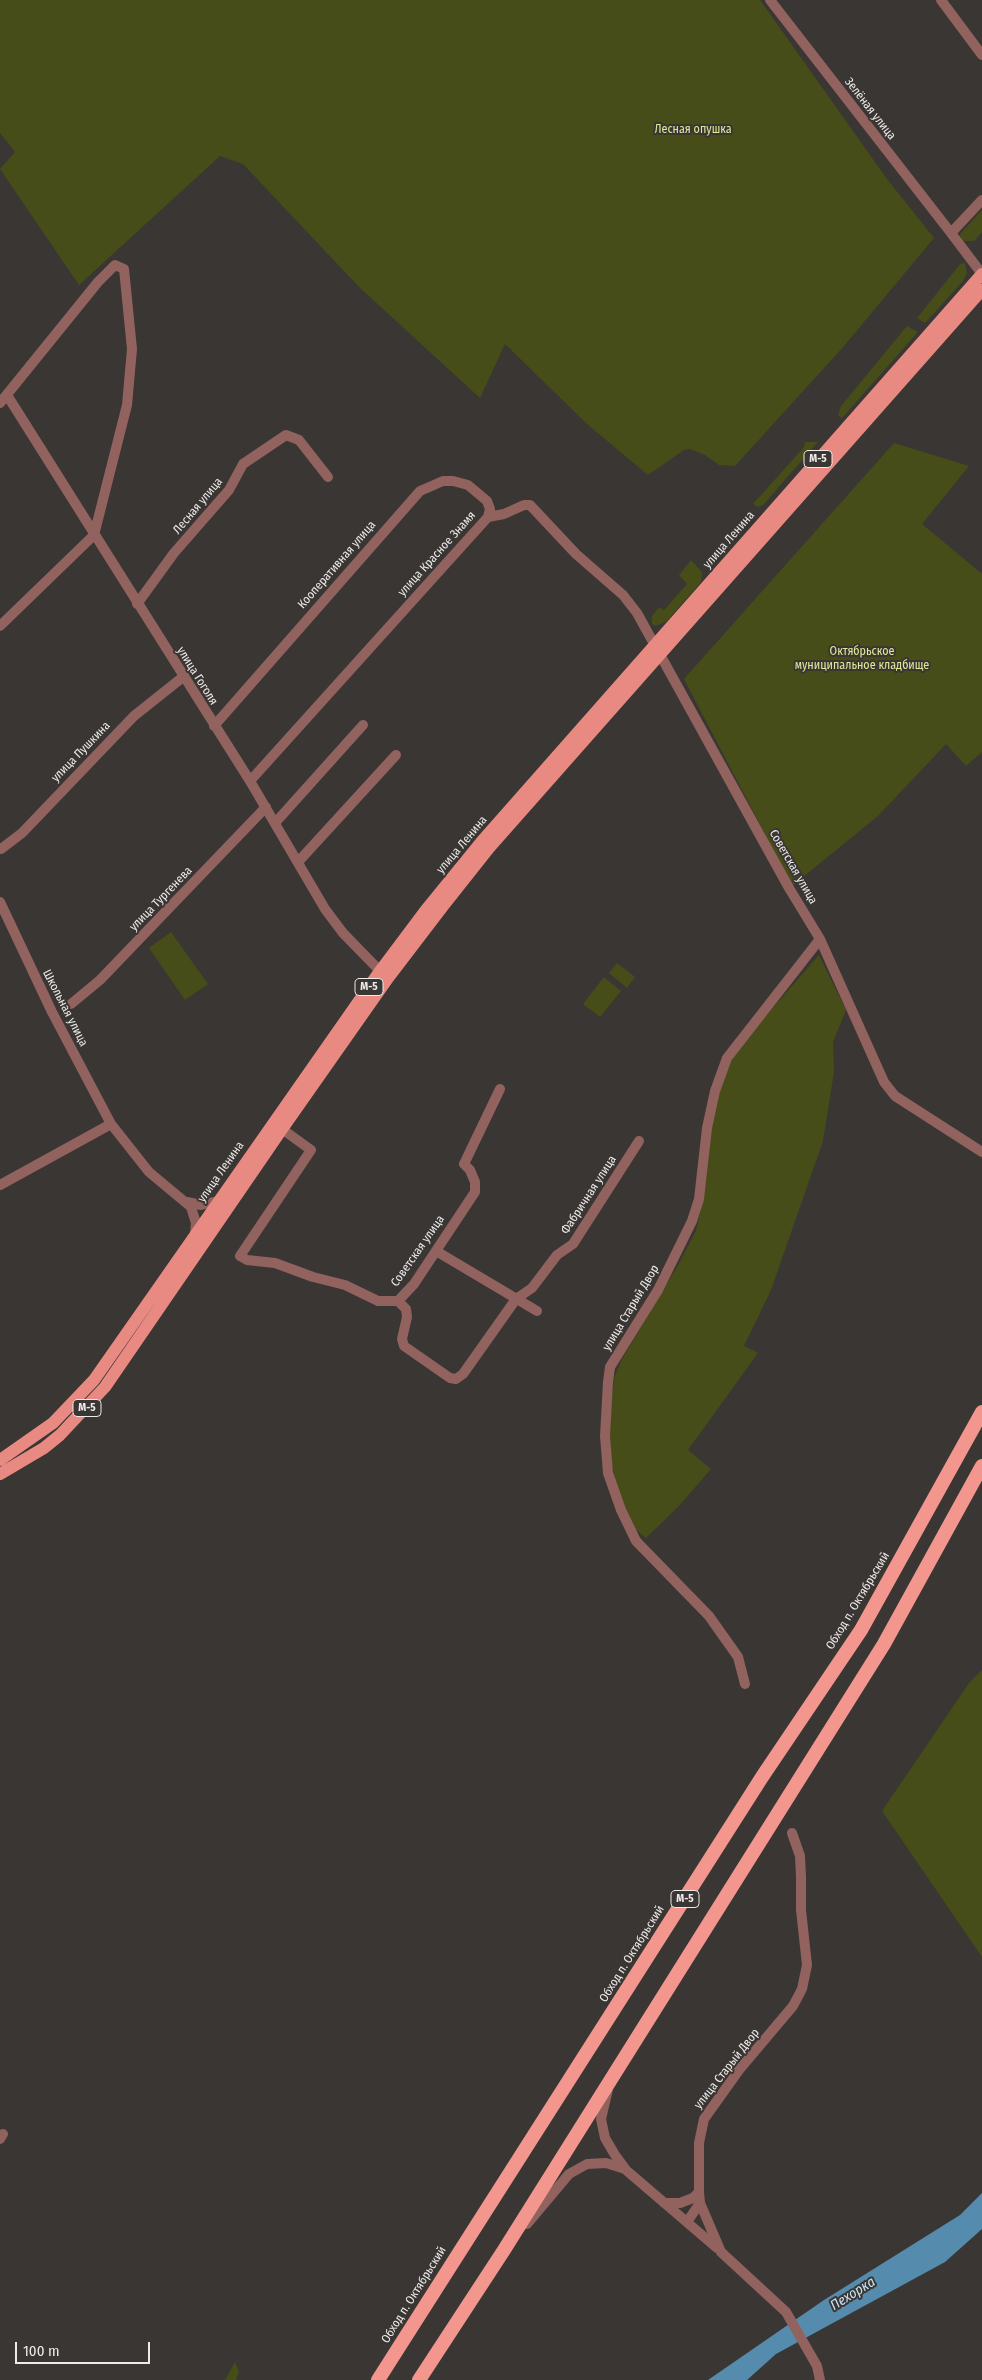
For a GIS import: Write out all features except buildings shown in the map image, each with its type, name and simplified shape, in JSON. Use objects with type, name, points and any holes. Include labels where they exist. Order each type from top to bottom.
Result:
[{"type":"highway","name":"Обход п. Октябрьский","points":[[378,2380],[762,1777],[861,1630],[982,1412]]},
{"type":"highway","name":"М-5","points":[[419,2380],[504,2250],[610,2078],[884,1644],[982,1466]]},
{"type":"main road","name":"улица Ленина","points":[[0,1474],[44,1448],[60,1435],[105,1387],[388,978],[443,906],[658,649],[982,274]]},
{"type":"main road","name":"улица Ленина","points":[[0,1460],[53,1423],[94,1380],[380,971],[425,911],[482,841],[982,290]]},
{"type":"street","name":"Зелёная улица","points":[[770,0],[982,274]]},
{"type":"street","points":[[941,0],[982,55]]},
{"type":"street","points":[[951,233],[982,200]]},
{"type":"street","points":[[0,626],[94,535],[127,405],[132,349],[125,299],[124,269],[115,265],[98,282],[4,399]]},
{"type":"street","name":"улица Гоголя","points":[[4,399],[94,535],[250,781],[325,909],[343,933],[380,971]]},
{"type":"street","name":"Лесная улица","points":[[137,604],[174,553],[229,490],[243,464],[286,435],[298,440],[328,477]]},
{"type":"street","name":"Кооперативная улица","points":[[214,726],[420,491],[443,481],[453,481],[468,485],[487,501],[490,509],[488,517]]},
{"type":"street","name":"улица Красное Знамя","points":[[250,781],[488,517],[504,514],[524,505],[530,505],[576,554],[623,595],[637,613],[658,649]]},
{"type":"street","name":"Советская улица","points":[[658,649],[789,888],[820,939],[884,1082],[895,1096],[982,1152]]},
{"type":"street","name":"улица Пушкина","points":[[1,848],[22,833],[134,716],[183,677]]},
{"type":"street","points":[[275,823],[363,725]]},
{"type":"street","points":[[298,862],[396,754]]},
{"type":"street","name":"улица Тургенева","points":[[71,1004],[100,980],[266,807]]},
{"type":"street","name":"Школьная улица","points":[[0,902],[52,1012],[111,1124],[149,1172],[187,1202]]},
{"type":"street","name":"улица Старый Двор","points":[[745,1684],[738,1657],[729,1643],[709,1616],[636,1541],[621,1510],[608,1473],[605,1436],[608,1382],[610,1367],[658,1290],[692,1221],[699,1199],[707,1128],[715,1091],[727,1058],[820,939]]},
{"type":"street","name":"Советская улица","points":[[282,1129],[311,1150],[240,1256],[248,1260],[275,1263],[313,1277],[345,1285],[378,1301],[398,1301],[414,1284],[475,1192],[475,1182],[470,1170],[464,1164],[500,1089]]},
{"type":"street","points":[[0,1185],[111,1124]]},
{"type":"street","name":"Фабричная улица","points":[[398,1301],[406,1308],[407,1318],[402,1339],[404,1346],[450,1378],[456,1378],[463,1374],[516,1299],[532,1288],[557,1255],[573,1244],[640,1141]]},
{"type":"street","points":[[187,1202],[201,1205],[218,1201]]},
{"type":"street","points":[[187,1202],[194,1215],[195,1234]]},
{"type":"street","points":[[436,1251],[537,1311]]},
{"type":"street","name":"улица Старый Двор","points":[[792,1833],[800,1856],[801,1910],[806,1965],[802,1989],[793,2006],[739,2070],[704,2119],[699,2143],[699,2192],[700,2203],[721,2252],[786,2312],[817,2366],[820,2380]]},
{"type":"street","points":[[610,2078],[601,2119],[605,2138],[626,2170],[721,2252]]},
{"type":"street","points":[[504,2250],[569,2174],[587,2164],[606,2163],[626,2170]]},
{"type":"street","points":[[664,2203],[680,2203],[692,2198],[699,2192]]},
{"type":"street","points":[[687,2222],[700,2203]]},
{"type":"green space","name":"Лесная опушка","points":[[0,0],[760,0],[887,179],[934,238],[844,346],[735,466],[719,465],[705,455],[690,449],[684,450],[648,475],[587,424],[505,344],[480,398],[359,287],[243,164],[220,156],[79,285],[0,169],[15,152],[0,133]]},
{"type":"green space","points":[[982,210],[982,232],[974,241],[962,241],[960,234]]},
{"type":"green space","points":[[965,263],[967,273],[963,281],[925,323],[917,318],[960,264]]},
{"type":"green space","points":[[907,326],[918,332],[842,418],[838,415],[841,406]]},
{"type":"green space","points":[[805,442],[818,442],[763,505],[758,507],[753,504],[804,447]]},
{"type":"green space","name":"Октябрьское муниципальное кладбище","points":[[894,443],[969,466],[922,524],[982,574],[982,752],[966,766],[946,744],[878,816],[792,886],[684,679]]},
{"type":"green space","points":[[691,560],[702,572],[701,582],[666,622],[655,626],[652,624],[652,616],[659,607],[664,610],[687,584],[679,575]]},
{"type":"green space","points":[[171,932],[208,984],[185,1000],[149,948]]},
{"type":"green space","points":[[819,955],[846,1010],[833,1042],[834,1072],[823,1141],[771,1290],[744,1346],[758,1353],[688,1450],[711,1469],[678,1507],[646,1538],[630,1525],[619,1497],[609,1452],[608,1434],[614,1378],[622,1359],[677,1267],[696,1231],[703,1199],[710,1123],[730,1057]]},
{"type":"green space","points":[[617,963],[635,977],[627,988],[609,973]]},
{"type":"green space","points":[[604,977],[621,991],[600,1017],[583,1004]]},
{"type":"green space","points":[[982,1670],[982,1957],[882,1811],[969,1683]]},
{"type":"green space","points":[[235,2362],[239,2371],[236,2380],[225,2380]]},
{"type":"water","name":"Пехорка","points":[[982,2193],[982,2229],[945,2262],[776,2354],[747,2380],[708,2380],[824,2300],[960,2215]]}]
